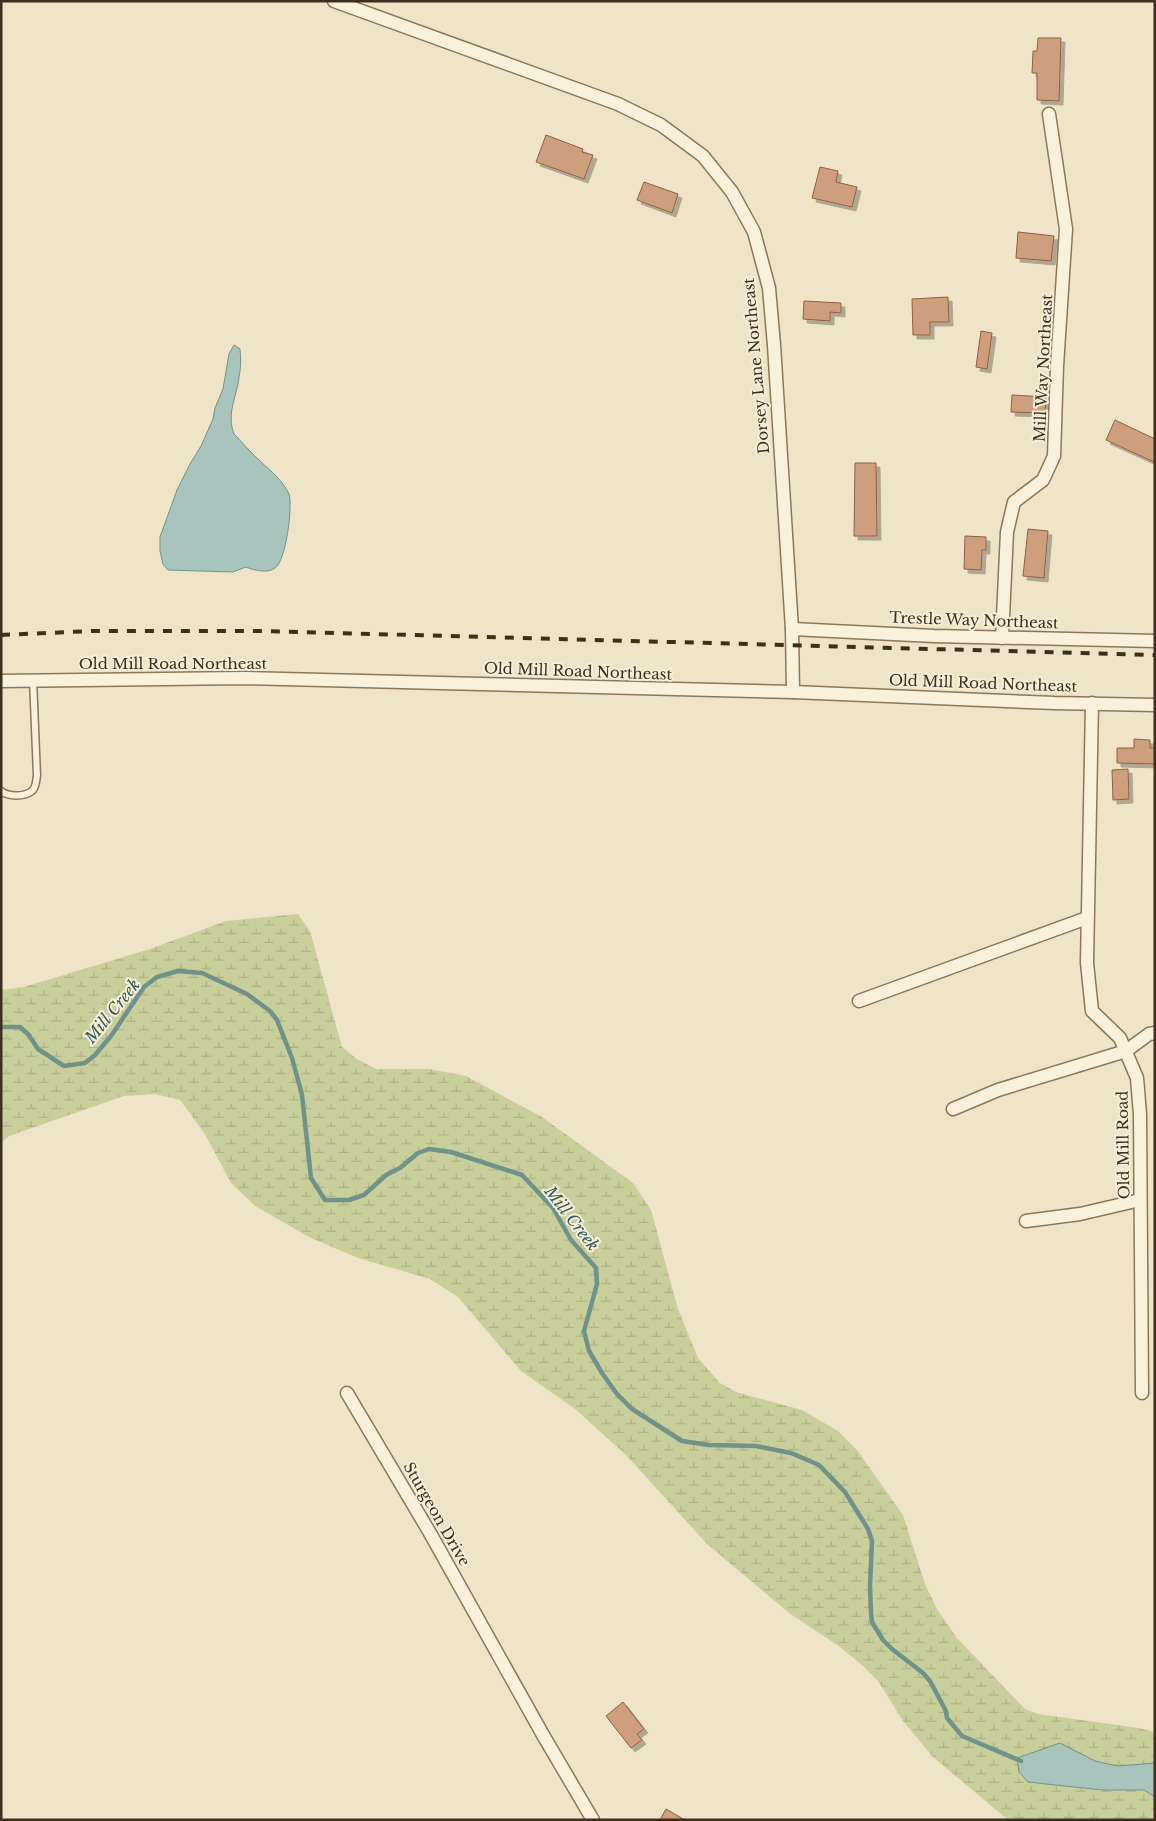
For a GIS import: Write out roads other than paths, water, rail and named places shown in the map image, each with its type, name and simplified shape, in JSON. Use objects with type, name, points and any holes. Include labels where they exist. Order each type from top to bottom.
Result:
[{"type":"street","name":"Dorsey Lane Northeast","points":[[334,1],[618,104],[661,125],[703,156],[732,192],[754,232],[769,288],[792,629],[793,692]]},
{"type":"street","name":"Mill Way Northeast","points":[[1002,638],[1007,532],[1014,502],[1043,480],[1054,456],[1057,366],[1066,229],[1049,114]]},
{"type":"street","name":"Trestle Way Northeast","points":[[792,629],[1002,638],[1155,641]]},
{"type":"street","name":"Old Mill Road Northeast","points":[[1,681],[33,679],[244,678],[793,692],[1155,704]]},
{"type":"street","name":"Old Mill Road","points":[[1092,703],[1087,963],[1092,1011],[1120,1038],[1137,1078],[1140,1114],[1142,1392]]},
{"type":"street","points":[[859,1001],[1087,918]]},
{"type":"street","points":[[953,1108],[998,1090],[1126,1051],[1149,1034],[1155,1033]]},
{"type":"street","points":[[1026,1221],[1080,1214],[1140,1200]]},
{"type":"street","name":"Sturgeon Drive","points":[[347,1393],[499,1652],[544,1735],[594,1820]]},
{"type":"lane","points":[[1,791],[6,795],[15,796],[30,793],[35,787],[37,776],[33,679]]},
{"type":"water","points":[[234,345],[240,349],[241,363],[231,419],[234,434],[276,476],[289,494],[290,510],[285,545],[279,563],[275,568],[268,571],[246,567],[233,572],[168,570],[163,564],[160,551],[160,537],[177,490],[201,446],[213,419],[215,408],[223,389],[229,354]]},
{"type":"water","points":[[1060,1743],[1095,1761],[1118,1766],[1155,1763],[1155,1797],[1144,1790],[1102,1790],[1028,1782],[1019,1772],[1017,1758]]},
{"type":"waterway","name":"Mill Creek","points":[[1,1027],[20,1027],[28,1034],[38,1049],[64,1066],[85,1063],[95,1055],[111,1036],[144,987],[157,977],[178,971],[202,973],[247,994],[270,1011],[277,1020],[292,1058],[302,1095],[311,1178],[325,1200],[349,1200],[364,1195],[386,1175],[400,1168],[418,1153],[429,1149],[451,1152],[522,1175],[553,1208],[571,1240],[596,1268],[597,1284],[584,1331],[589,1351],[617,1394],[632,1409],[682,1441],[709,1445],[756,1446],[791,1453],[819,1465],[845,1492],[868,1529],[872,1541],[870,1586],[872,1622],[883,1640],[930,1681],[946,1711],[947,1718],[962,1736],[1021,1761]]},
{"type":"railway","points":[[1,635],[93,631],[262,631],[1155,655]]}]
